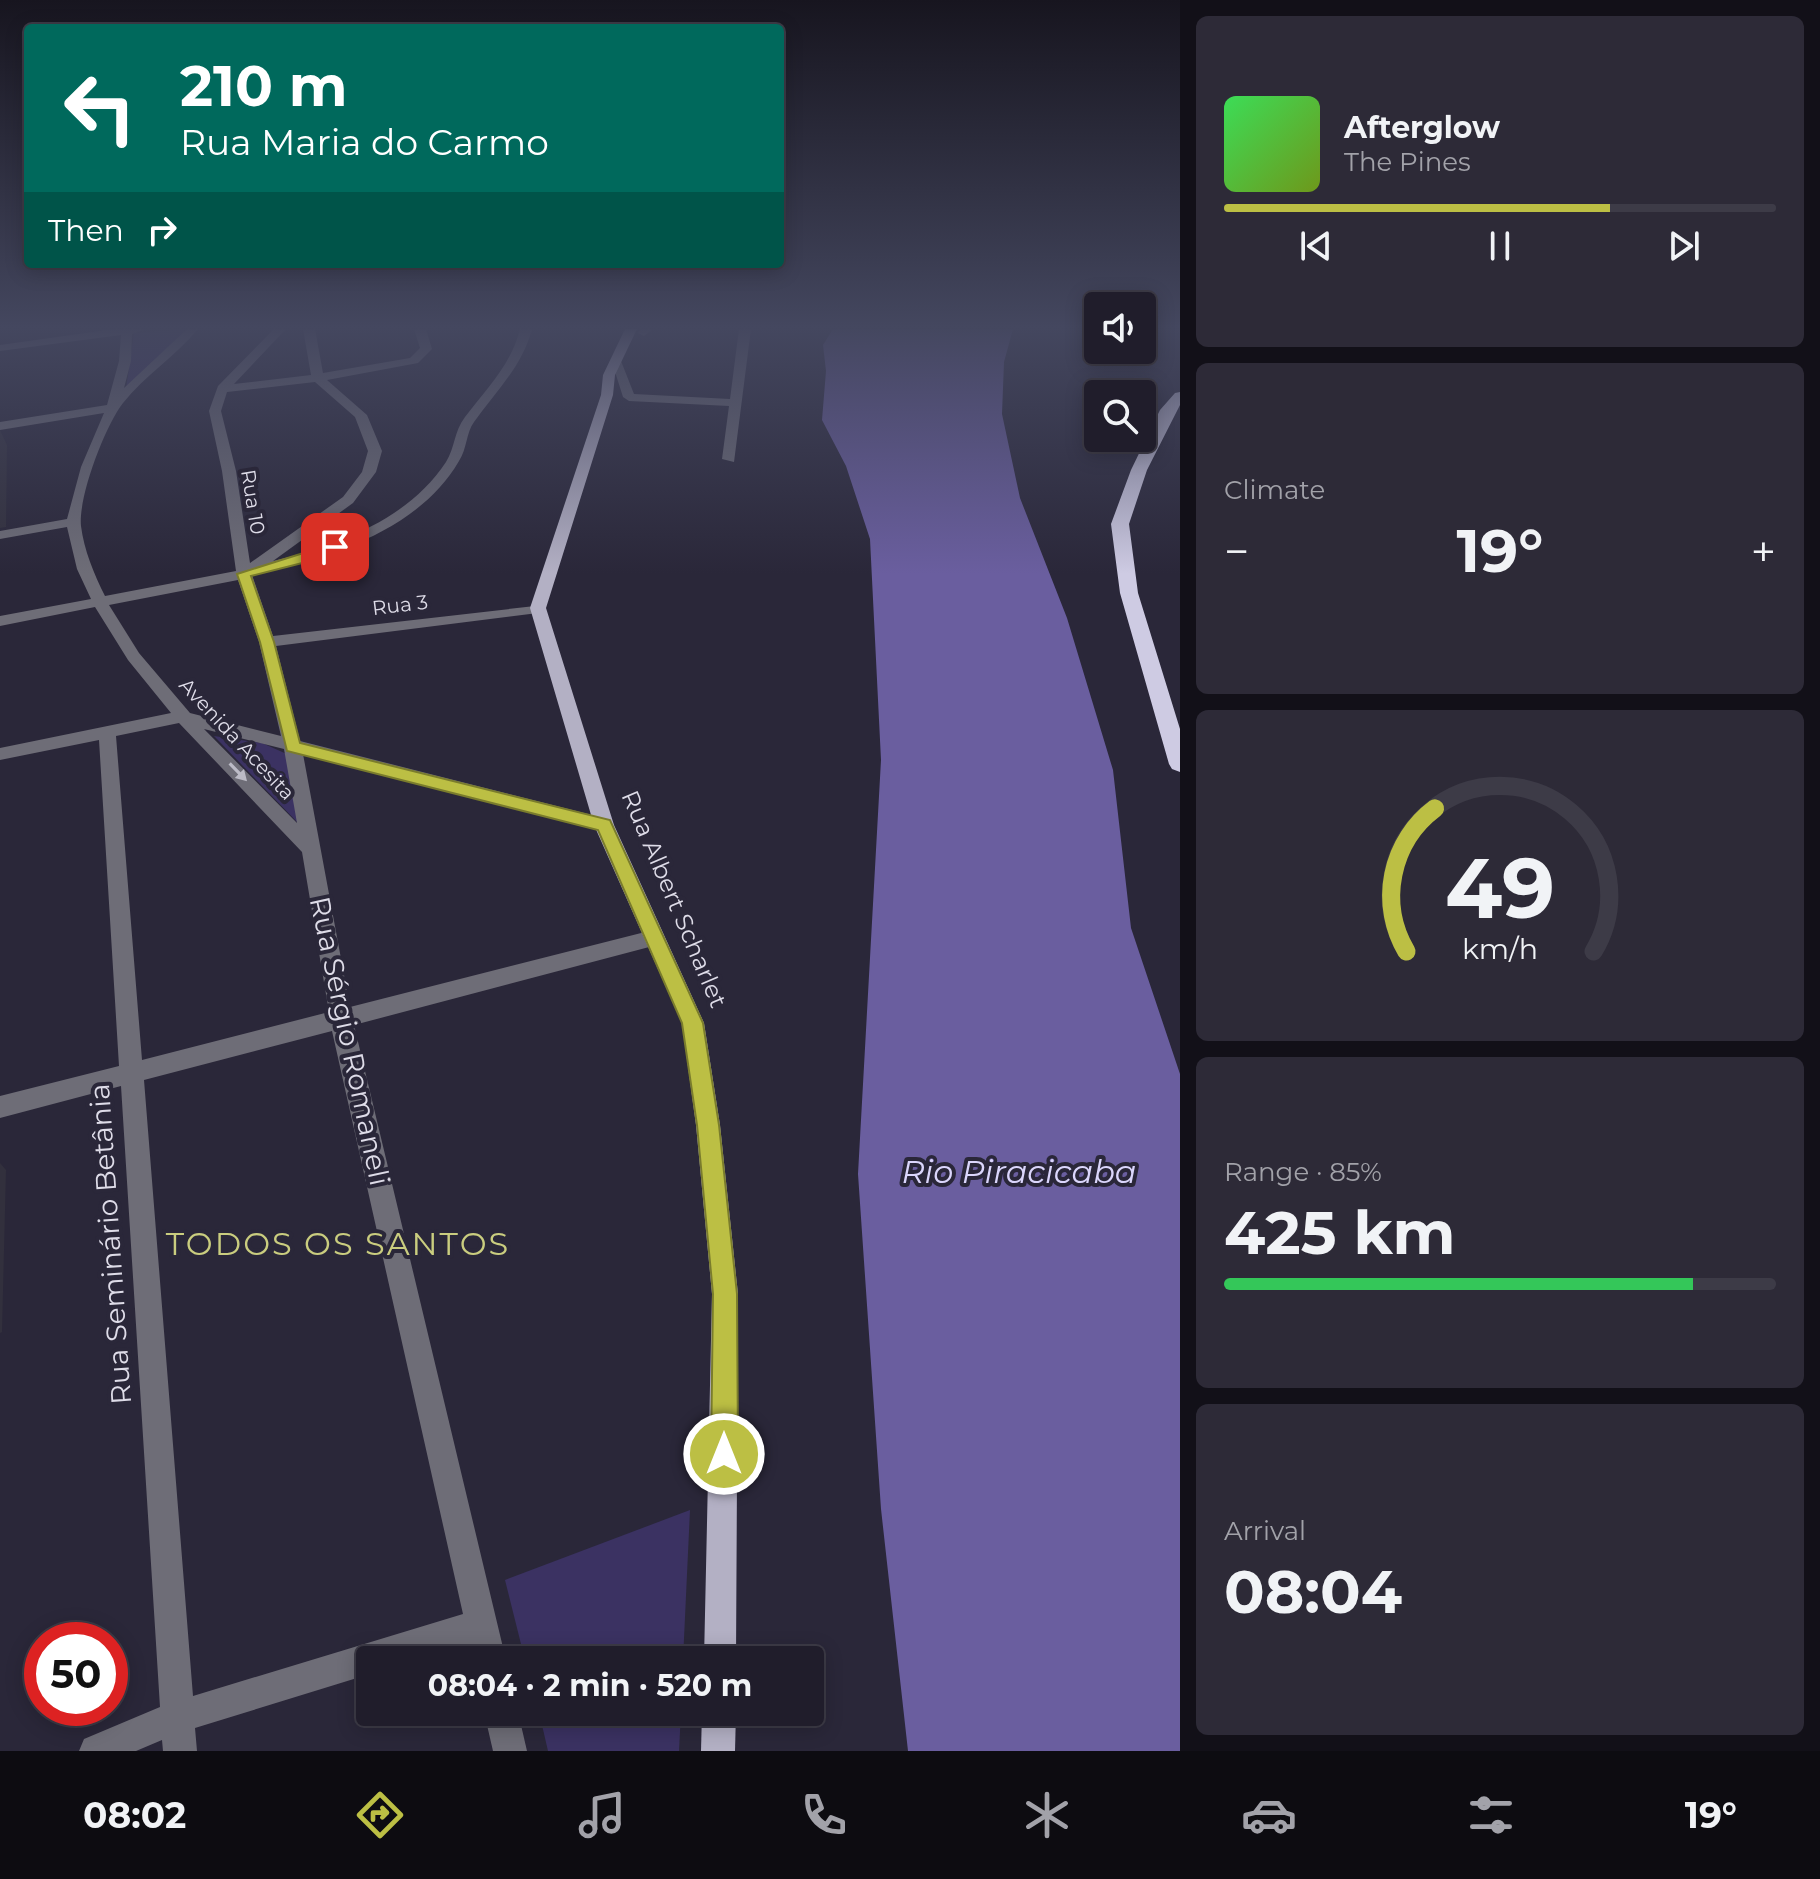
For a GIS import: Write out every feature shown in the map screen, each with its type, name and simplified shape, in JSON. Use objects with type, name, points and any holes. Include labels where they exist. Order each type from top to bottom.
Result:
[{"type":"highway","points":[[1168,411],[1139,470],[1120,524],[1129,593],[1180,764]]},
{"type":"main road","points":[[538,608],[600,411]]},
{"type":"main road","name":"Rua Albert Scharlet","points":[[538,608],[604,825],[693,1023],[708,1125],[725,1294],[720,1646]]},
{"type":"main road","points":[[718,1751],[719,1726]]},
{"type":"street","points":[[0,426],[95,411]]},
{"type":"street","name":"Avenida Acesita","points":[[111,411],[81,485],[73,522],[97,600],[112,628],[182,717],[310,848]]},
{"type":"street","name":"Rua 10","points":[[215,411],[246,572],[293,747]]},
{"type":"street","points":[[246,572],[348,500],[369,472],[375,451],[361,415],[356,411]]},
{"type":"street","points":[[0,621],[313,556],[378,527],[421,500],[453,460],[464,425],[476,411]]},
{"type":"street","points":[[729,459],[734,411]]},
{"type":"street","points":[[0,535],[73,522]]},
{"type":"street","name":"Rua 3","points":[[267,642],[538,608]]},
{"type":"street","points":[[0,754],[182,717],[604,825]]},
{"type":"street","name":"Rua Seminário Betânia","points":[[107,732],[129,1075],[180,1751]]},
{"type":"street","name":"Rua Sérgio Romaneli","points":[[293,747],[341,1019],[487,1646]]},
{"type":"street","points":[[0,1107],[653,938]]},
{"type":"street","points":[[96,1751],[177,1717],[482,1624]]},
{"type":"street","points":[[504,1726],[510,1751]]},
{"type":"shaded area","points":[[214,736],[262,743],[289,755],[298,823]]},
{"type":"shaded area","points":[[690,1510],[684,1646],[522,1646],[505,1580]]},
{"type":"shaded area","points":[[542,1726],[680,1726],[679,1751],[548,1751]]},
{"type":"water","name":"Rio Piracicaba","points":[[823,411],[1002,411],[1020,498],[1067,618],[1113,770],[1131,928],[1180,1074],[1180,1751],[908,1751],[881,1509],[858,1174],[881,760],[870,539],[846,466],[822,420]]},
{"type":"district","name":"TODOS OS SANTOS","points":[[338,1244]]},
{"type":"route","points":[[335,547],[244,574],[267,642],[293,747],[604,825],[693,1023],[708,1125],[725,1294],[724,1454]]}]
